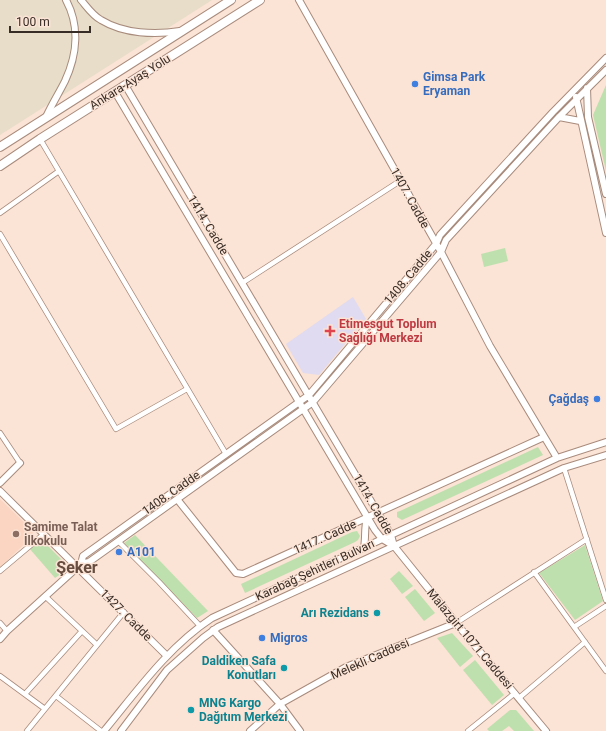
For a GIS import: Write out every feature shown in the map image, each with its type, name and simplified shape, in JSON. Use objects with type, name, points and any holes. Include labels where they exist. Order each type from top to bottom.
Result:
[{"type":"highway","name":"Ankara-Ayaş Yolu","points":[[0,147],[46,116],[230,0]]},
{"type":"highway","name":"Ankara-Ayaş Yolu","points":[[0,166],[40,139],[260,0]]},
{"type":"main road","points":[[46,116],[65,82],[72,65],[74,54],[76,35],[75,26],[66,0]]},
{"type":"main road","points":[[81,0],[93,14],[101,20],[120,28],[153,33],[182,31]]},
{"type":"main road","name":"1407. Cadde","points":[[299,0],[436,244],[490,346],[557,458]]},
{"type":"main road","name":"1408. Cadde","points":[[0,639],[79,565],[83,556],[309,395],[436,244],[440,234],[606,58]]},
{"type":"main road","name":"1408. Cadde","points":[[79,565],[89,562],[313,402],[440,252],[446,240],[559,117],[606,70]]},
{"type":"main road","points":[[586,78],[588,117],[606,194]]},
{"type":"main road","name":"1414. Cadde","points":[[125,85],[391,534],[394,546]]},
{"type":"main road","points":[[575,90],[580,121],[606,233]]},
{"type":"main road","name":"1414. Cadde","points":[[115,92],[367,518],[382,539],[394,546]]},
{"type":"main road","points":[[559,117],[580,121]]},
{"type":"main road","name":"1417. Cadde","points":[[177,499],[239,575],[544,437]]},
{"type":"main road","name":"Karabağ Şehitleri Bulvarı","points":[[102,731],[158,664],[200,626],[216,615],[557,458],[606,442]]},
{"type":"main road","name":"Karabağ Şehitleri Bulvarı","points":[[121,731],[167,670],[213,630],[564,468],[606,455]]},
{"type":"main road","points":[[0,484],[20,463]]},
{"type":"main road","name":"1427. Cadde","points":[[0,491],[44,534],[79,565],[167,656]]},
{"type":"main road","points":[[364,547],[364,527],[367,518]]},
{"type":"main road","name":"Malazgirt 1071 Caddesi","points":[[394,546],[546,731]]},
{"type":"main road","name":"Melekli Caddesi","points":[[250,731],[280,704],[346,667],[456,622]]},
{"type":"main road","points":[[213,630],[280,704],[300,731]]},
{"type":"street","points":[[40,139],[226,454]]},
{"type":"street","points":[[0,213],[59,171]]},
{"type":"street","points":[[242,283],[400,181]]},
{"type":"street","points":[[0,234],[116,429],[187,388]]},
{"type":"street","points":[[0,433],[20,463]]},
{"type":"street","points":[[564,468],[606,600]]},
{"type":"street","points":[[0,571],[44,534]]},
{"type":"street","points":[[456,622],[587,539]]},
{"type":"street","points":[[118,541],[200,626]]},
{"type":"street","points":[[534,572],[606,671]]},
{"type":"street","points":[[45,596],[97,645]]},
{"type":"street","points":[[574,627],[606,606]]},
{"type":"street","points":[[27,731],[124,612]]},
{"type":"street","points":[[0,623],[7,631]]},
{"type":"street","points":[[25,694],[82,631]]},
{"type":"street","points":[[468,731],[517,696],[585,642]]},
{"type":"street","points":[[0,676],[46,709]]},
{"type":"street","points":[[56,696],[102,731]]},
{"type":"shaded area","points":[[0,0],[212,0],[0,135]]},
{"type":"shaded area","name":"Etimesgut Toplum Sağlığı Merkezi","points":[[353,297],[366,319],[319,375],[303,373],[286,344]]},
{"type":"shaded area","name":"Samime Talat İlkokulu","points":[[0,499],[33,531],[32,537],[0,567]]},
{"type":"green space","points":[[606,85],[606,171],[593,115]]},
{"type":"green space","points":[[505,248],[508,261],[484,267],[481,254]]},
{"type":"green space","points":[[538,447],[543,455],[402,520],[397,517],[397,512]]},
{"type":"green space","points":[[357,531],[360,536],[355,542],[245,593],[241,584]]},
{"type":"green space","points":[[135,535],[208,611],[197,618],[124,543]]},
{"type":"green space","points":[[39,540],[42,540],[65,563],[62,573],[55,578],[29,548]]},
{"type":"green space","points":[[585,545],[603,601],[575,620],[539,573]]},
{"type":"green space","points":[[399,571],[413,586],[402,594],[390,579]]},
{"type":"green space","points":[[415,589],[435,613],[424,621],[405,597]]},
{"type":"green space","points":[[452,633],[473,656],[460,667],[437,638]]},
{"type":"green space","points":[[475,660],[504,695],[492,705],[463,670]]},
{"type":"green space","points":[[510,710],[516,710],[534,731],[514,731],[509,726],[502,731],[489,731],[487,729]]},
{"type":"place","name":"Gimsa Park Eryaman","points":[[415,84]]},
{"type":"place","name":"Etimesgut Toplum Sağlığı Merkezi","points":[[330,331]]},
{"type":"place","name":"Çağdaş","points":[[597,399]]},
{"type":"place","name":"Samime Talat İlkokulu","points":[[16,534]]},
{"type":"place","name":"A101","points":[[119,552]]},
{"type":"place","name":"Arı Rezidans","points":[[377,613]]},
{"type":"place","name":"Migros","points":[[262,638]]},
{"type":"place","name":"Daldiken Safa Konutları","points":[[284,668]]},
{"type":"place","name":"MNG Kargo Dağıtım Merkezi","points":[[191,710]]},
{"type":"district","name":"Şeker","points":[[77,567]]}]
